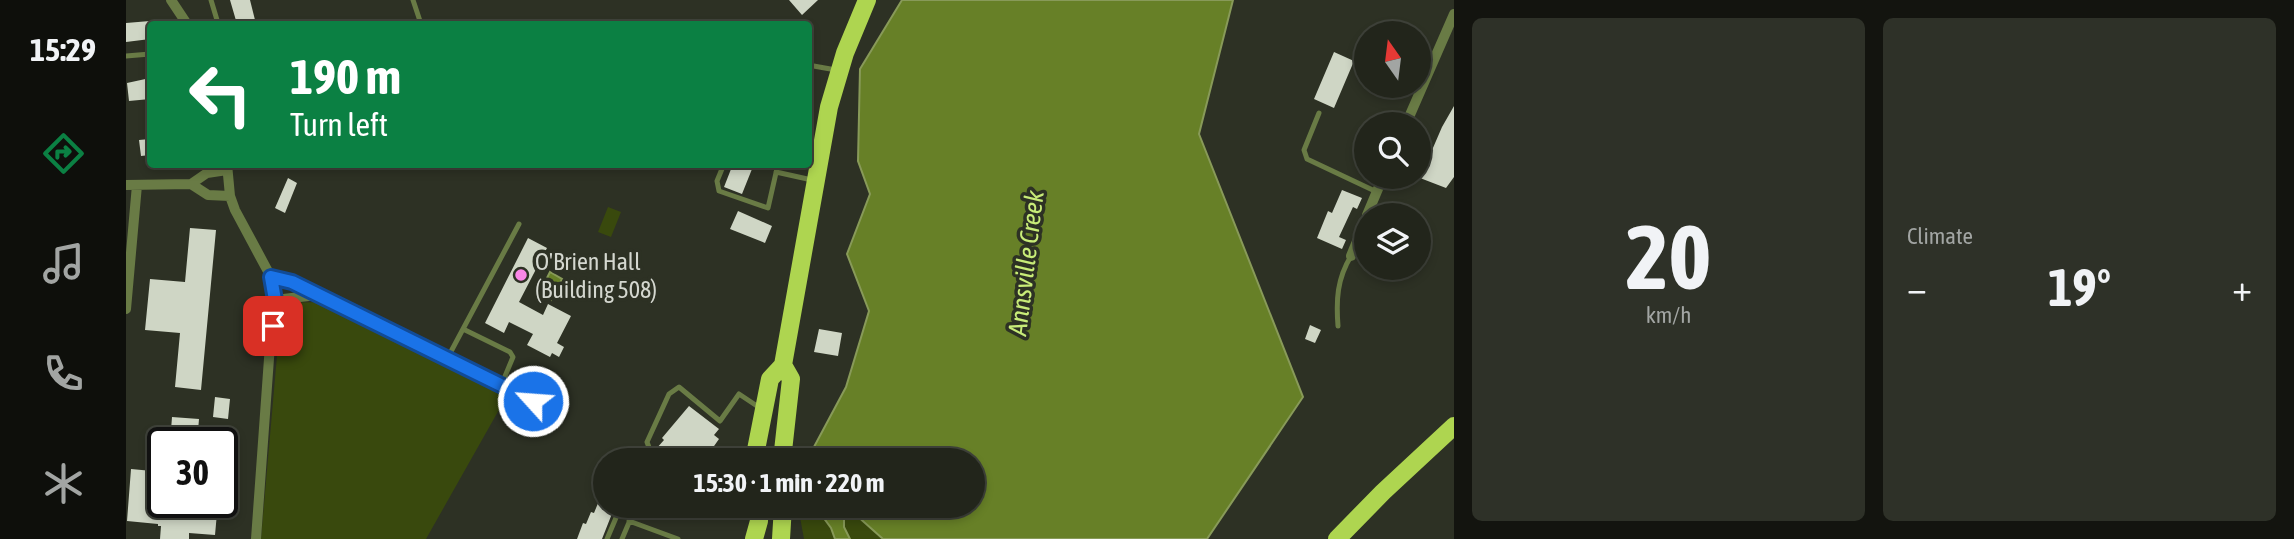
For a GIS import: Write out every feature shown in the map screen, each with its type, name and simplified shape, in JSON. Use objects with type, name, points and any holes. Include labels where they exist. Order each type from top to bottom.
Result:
[{"type":"highway","points":[[756,448],[770,379],[783,365],[825,125],[839,70],[867,0]]},
{"type":"highway","points":[[783,365],[791,379],[783,448]]},
{"type":"highway","points":[[1337,539],[1454,426]]},
{"type":"highway","points":[[754,539],[759,518]]},
{"type":"highway","points":[[781,539],[783,518]]},
{"type":"highway","points":[[785,518],[790,539]]},
{"type":"street","points":[[171,0],[185,21]]},
{"type":"street","points":[[1411,112],[1454,14]]},
{"type":"street","points":[[191,184],[206,173],[224,168]]},
{"type":"street","points":[[227,168],[230,196],[235,210],[271,277],[275,300],[256,539]]},
{"type":"street","points":[[126,309],[132,185],[191,184],[208,195],[230,196]]},
{"type":"street","points":[[1372,203],[1378,189]]},
{"type":"street","points":[[1351,256],[1354,248]]},
{"type":"street","points":[[271,277],[292,282],[533,401]]},
{"type":"street","points":[[275,300],[317,295]]},
{"type":"lane","points":[[211,0],[217,21]]},
{"type":"lane","points":[[412,0],[420,21]]},
{"type":"lane","points":[[126,56],[147,54]]},
{"type":"lane","points":[[812,66],[839,70]]},
{"type":"lane","points":[[1320,113],[1304,150],[1307,159],[1377,192]]},
{"type":"lane","points":[[722,168],[717,181],[719,191],[768,208],[777,168]]},
{"type":"lane","points":[[776,172],[815,181]]},
{"type":"lane","points":[[447,359],[519,224]]},
{"type":"lane","points":[[1338,326],[1336,303],[1340,274],[1351,256]]},
{"type":"lane","points":[[463,329],[510,352],[512,362],[501,386]]},
{"type":"lane","points":[[649,448],[647,442],[669,394],[679,387],[720,421],[739,394],[764,411]]},
{"type":"lane","points":[[609,535],[616,518]]},
{"type":"lane","points":[[622,537],[630,518]]},
{"type":"lane","points":[[629,521],[662,537],[678,539]]},
{"type":"shaded area","points":[[608,207],[621,212],[611,237],[598,232]]},
{"type":"shaded area","points":[[321,302],[497,391],[501,397],[500,408],[426,539],[261,539],[281,310],[284,303]]},
{"type":"shaded area","points":[[800,518],[824,518],[835,539],[804,539]]},
{"type":"shaded area","points":[[844,518],[860,518],[883,539],[850,539],[844,527]]},
{"type":"water","name":"Annsville Creek","points":[[902,0],[1233,0],[1199,134],[1303,397],[1207,539],[883,539],[859,518],[985,518],[985,448],[813,448],[846,387],[869,311],[847,254],[870,194],[858,161],[860,69]]},
{"type":"water","points":[[550,272],[562,279],[551,300],[539,294]]},
{"type":"water","points":[[824,518],[844,518],[844,527],[850,539],[835,539]]},
{"type":"building","points":[[230,0],[250,0],[255,21],[236,21]]},
{"type":"building","points":[[789,0],[818,0],[802,15]]},
{"type":"building","points":[[147,21],[147,39],[126,42],[126,23]]},
{"type":"building","points":[[1334,52],[1354,61],[1334,108],[1314,99]]},
{"type":"building","points":[[147,79],[147,99],[129,101],[127,83]]},
{"type":"building","points":[[1454,106],[1454,177],[1446,188],[1431,182],[1431,152]]},
{"type":"building","points":[[147,139],[147,155],[141,156],[139,140]]},
{"type":"building","points":[[731,168],[752,168],[742,194],[724,187]]},
{"type":"building","points":[[288,178],[297,183],[285,213],[275,208]]},
{"type":"building","points":[[1342,190],[1362,198],[1360,203],[1354,203],[1339,237],[1346,240],[1342,249],[1317,238],[1328,211],[1332,213]]},
{"type":"building","points":[[738,211],[772,226],[765,243],[730,229]]},
{"type":"building","points":[[190,228],[216,230],[201,390],[175,387],[180,333],[145,330],[150,279],[185,282]]},
{"type":"building","name":"O'Brien Hall (Building 508)","points":[[528,238],[547,248],[519,302],[543,315],[548,304],[571,316],[557,343],[564,347],[559,357],[552,353],[550,357],[527,345],[533,334],[509,322],[504,333],[485,323]]},
{"type":"building","points":[[1310,325],[1321,330],[1315,343],[1305,339]]},
{"type":"building","points":[[819,329],[842,333],[838,356],[814,352]]},
{"type":"building","points":[[215,397],[230,399],[228,419],[213,417]]},
{"type":"building","points":[[689,406],[719,429],[714,435],[719,439],[713,448],[657,448],[664,440],[662,438]]},
{"type":"building","points":[[172,417],[199,419],[198,427],[171,427]]},
{"type":"building","points":[[131,469],[147,470],[147,518],[217,518],[215,535],[189,533],[189,539],[160,539],[161,526],[158,524],[127,521]]},
{"type":"building","points":[[591,512],[593,518],[610,518],[602,539],[577,539],[583,523],[586,524]]},
{"type":"place","name":"O'Brien Hall (Building 508)","points":[[521,275]]},
{"type":"route","points":[[273,326],[275,300],[271,277],[292,282],[533,401]]}]
